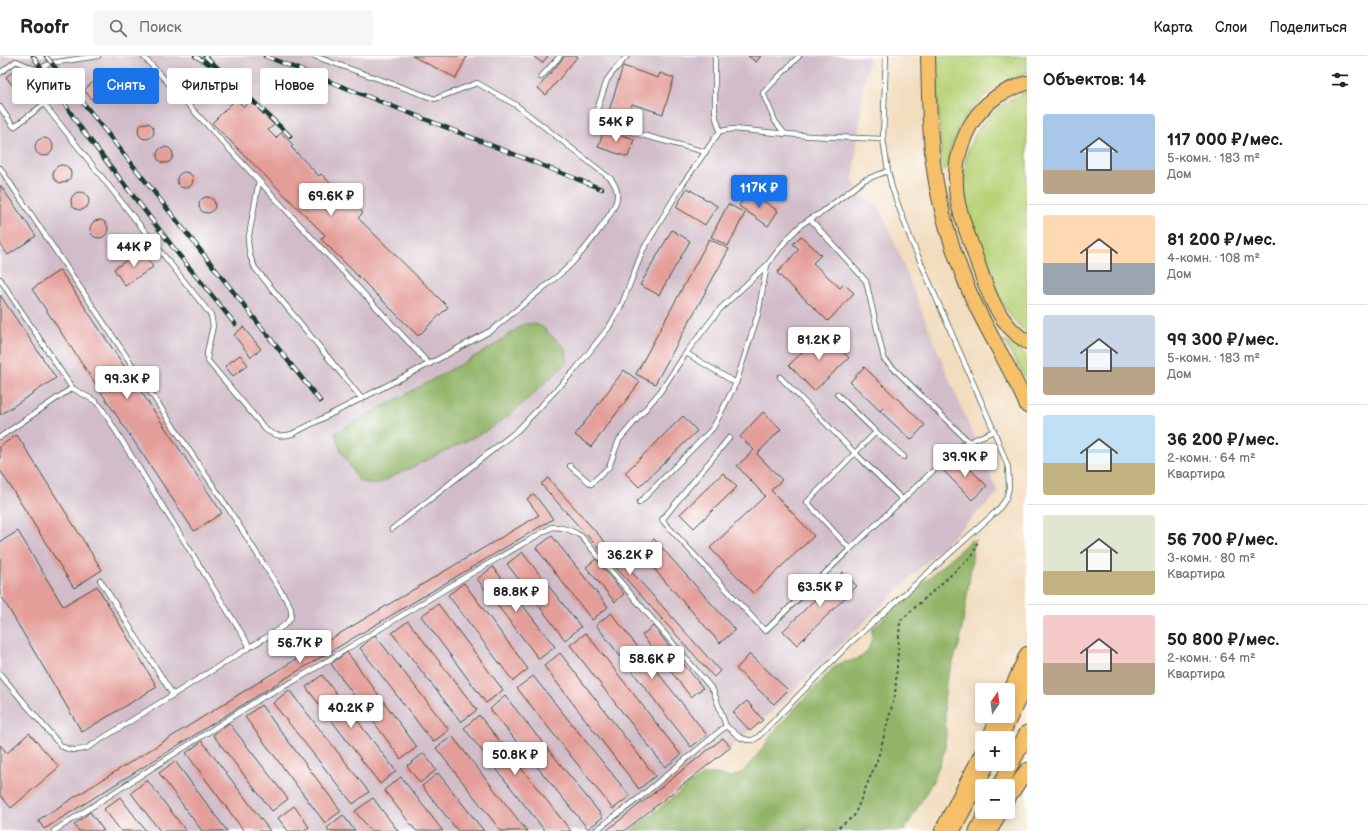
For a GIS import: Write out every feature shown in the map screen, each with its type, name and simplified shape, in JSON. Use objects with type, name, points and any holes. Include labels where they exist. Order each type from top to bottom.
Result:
[{"type":"highway","points":[[1003,731],[1027,680]]},
{"type":"highway","points":[[1004,779],[1027,733]]},
{"type":"highway","points":[[952,831],[983,771]]},
{"type":"highway","points":[[977,831],[983,819]]},
{"type":"main road","points":[[928,56],[933,162],[943,215],[965,282],[983,321],[1019,387],[1027,406]]},
{"type":"main road","points":[[1027,83],[998,96],[976,117],[967,131],[961,146],[957,162],[956,183],[958,202],[964,224],[988,294],[1003,320],[1012,331],[1027,342]]},
{"type":"main road","points":[[1014,683],[1027,654]]},
{"type":"main road","points":[[942,831],[975,767]]},
{"type":"main road","points":[[1015,788],[1027,770]]},
{"type":"main road","points":[[990,831],[996,819]]},
{"type":"lane","points":[[0,73],[16,61],[37,70],[51,63],[98,56]]},
{"type":"lane","points":[[143,56],[429,364]]},
{"type":"lane","points":[[0,107],[14,127],[44,104],[210,315],[213,326],[207,353],[208,361],[266,430],[275,435],[282,436],[292,434],[362,399],[492,330],[574,261],[607,218],[618,195],[615,184],[611,179],[516,105],[477,83],[434,99],[314,56]]},
{"type":"lane","points":[[541,77],[560,56]]},
{"type":"lane","points":[[627,56],[612,73],[608,80],[597,110],[600,120],[606,124],[642,135],[706,152]]},
{"type":"lane","points":[[715,56],[715,110],[720,131]]},
{"type":"lane","points":[[785,134],[775,121],[763,93],[799,56]]},
{"type":"lane","points":[[54,831],[251,705],[294,681],[467,576],[552,527],[574,531],[581,536],[713,690],[726,726],[741,738],[753,740],[758,738],[850,642],[998,510],[1006,499],[1009,488],[1008,467],[994,431],[911,240],[888,172],[883,139],[886,56]]},
{"type":"lane","points":[[392,529],[518,430],[575,370],[609,327],[622,304],[642,250],[682,185],[720,131],[733,129],[785,134],[883,139]]},
{"type":"lane","points":[[0,168],[230,511],[289,604],[291,610],[291,618],[286,624],[87,748],[77,751],[67,750],[61,746],[0,674]]},
{"type":"lane","points":[[570,466],[591,484],[609,466],[619,440],[660,392],[686,353],[720,309],[767,265],[801,225],[821,213],[864,180],[888,172]]},
{"type":"lane","points":[[259,181],[248,241],[250,256],[255,268],[362,399]]},
{"type":"lane","points":[[810,220],[866,281],[884,359],[969,442]]},
{"type":"lane","points":[[639,503],[713,428],[736,383],[758,314],[767,265]]},
{"type":"lane","points":[[0,279],[72,388],[95,401],[102,407],[250,647]]},
{"type":"lane","points":[[686,353],[736,383]]},
{"type":"lane","points":[[780,377],[903,500]]},
{"type":"lane","points":[[0,437],[72,388]]},
{"type":"lane","points":[[837,394],[904,457]]},
{"type":"lane","points":[[729,438],[662,520],[765,631],[953,452],[969,442],[994,431]]},
{"type":"lane","points":[[850,549],[807,502],[876,432]]},
{"type":"lane","points":[[100,580],[173,695]]},
{"type":"lane","points":[[595,831],[639,798],[726,726]]},
{"type":"path","points":[[834,831],[854,816],[878,758],[896,695],[900,621],[974,554],[980,527]]},
{"type":"shaded area","points":[[0,56],[869,56],[864,83],[853,180],[861,195],[881,209],[948,376],[998,493],[765,718],[732,747],[627,831],[0,831]]},
{"type":"green space","points":[[936,56],[1021,56],[1023,58],[1027,56],[1027,73],[996,88],[983,97],[972,108],[956,135],[947,169],[945,171],[942,165],[941,153]]},
{"type":"green space","points":[[1027,92],[1027,333],[1011,316],[995,287],[966,202],[964,184],[965,166],[975,135],[984,122],[996,110],[1010,100]]},
{"type":"green space","points":[[524,324],[535,324],[542,327],[564,347],[567,356],[566,364],[509,416],[484,432],[376,485],[359,481],[341,451],[335,433],[490,348]]},
{"type":"green space","points":[[1004,340],[1027,356],[1027,381]]},
{"type":"green space","points":[[971,540],[974,541],[960,642],[946,682],[944,703],[946,732],[945,750],[934,779],[904,831],[630,831],[702,775],[716,774],[729,778],[743,772],[765,745],[774,731],[835,666],[854,660],[863,655],[869,648],[872,629]]},
{"type":"building","points":[[412,56],[467,56],[456,78]]},
{"type":"building","points":[[533,56],[548,56],[542,63]]},
{"type":"building","points":[[565,56],[578,56],[546,95],[538,88]]},
{"type":"building","points":[[748,56],[761,56],[756,62]]},
{"type":"building","points":[[623,66],[658,78],[660,73],[674,78],[663,114],[632,104],[627,121],[608,114]]},
{"type":"building","points":[[12,72],[12,85],[6,77]]},
{"type":"building","points":[[93,82],[93,101],[85,91],[85,89]]},
{"type":"building","points":[[252,103],[274,125],[268,130],[276,138],[281,133],[293,145],[291,147],[319,176],[321,174],[335,187],[331,191],[343,203],[348,198],[363,213],[358,218],[448,307],[418,336],[321,239],[325,235],[212,123],[231,104],[241,104],[244,107],[247,104]]},
{"type":"building","points":[[146,123],[152,125],[154,131],[152,137],[146,139],[140,137],[138,131],[140,125]]},
{"type":"building","points":[[604,129],[634,139],[628,157],[598,147]]},
{"type":"building","points":[[44,138],[50,141],[53,147],[50,153],[44,156],[38,153],[35,147],[38,141]]},
{"type":"building","points":[[165,147],[171,149],[173,155],[171,161],[165,163],[159,161],[157,155],[159,149]]},
{"type":"building","points":[[62,165],[68,168],[71,174],[68,180],[62,183],[56,180],[53,174],[56,168]]},
{"type":"building","points":[[185,172],[191,174],[193,180],[191,186],[185,188],[179,186],[177,180],[179,174]]},
{"type":"building","points":[[0,185],[36,236],[8,255],[0,244]]},
{"type":"building","points":[[687,188],[717,206],[705,225],[676,207]]},
{"type":"building","points":[[80,192],[86,195],[89,201],[86,207],[80,210],[74,207],[71,201],[74,195]]},
{"type":"building","points":[[747,193],[754,198],[756,196],[778,211],[768,226],[739,206]]},
{"type":"building","points":[[207,197],[213,199],[215,205],[213,211],[207,213],[201,211],[199,205],[201,199]]},
{"type":"building","points":[[728,204],[745,213],[728,246],[711,237]]},
{"type":"building","points":[[99,220],[105,223],[108,229],[105,235],[99,238],[93,235],[90,229],[93,223]]},
{"type":"building","points":[[672,230],[690,241],[659,295],[640,285]]},
{"type":"building","points":[[801,236],[821,255],[813,263],[840,288],[844,284],[854,293],[828,321],[777,273],[799,249],[793,244]]},
{"type":"building","points":[[709,239],[729,249],[655,384],[636,374]]},
{"type":"building","points":[[142,250],[153,267],[125,286],[114,269]]},
{"type":"building","points":[[60,270],[222,513],[194,531],[32,289]]},
{"type":"building","points":[[0,295],[56,378],[0,415]]},
{"type":"building","points":[[243,327],[261,349],[251,357],[234,335]]},
{"type":"building","points":[[824,331],[849,358],[814,391],[789,365]]},
{"type":"building","points":[[240,355],[248,365],[233,376],[225,366]]},
{"type":"building","points":[[864,367],[925,425],[911,440],[850,382]]},
{"type":"building","points":[[624,370],[640,382],[591,447],[575,435]]},
{"type":"building","points":[[763,412],[781,429],[757,454],[782,480],[771,490],[814,536],[753,593],[710,548],[765,496],[737,466],[754,450],[740,437]]},
{"type":"building","points":[[683,416],[697,431],[639,487],[625,473]]},
{"type":"building","points":[[17,435],[102,570],[74,588],[0,470],[0,446]]},
{"type":"building","points":[[957,456],[987,486],[972,500],[943,470]]},
{"type":"building","points":[[723,473],[737,487],[694,528],[680,514]]},
{"type":"building","points":[[548,478],[720,671],[714,677],[541,484]]},
{"type":"building","points":[[534,494],[553,519],[276,684],[44,829],[38,820],[270,675],[539,515],[527,499]]},
{"type":"building","points":[[18,531],[63,606],[97,586],[157,687],[82,732],[0,594],[0,542]]},
{"type":"building","points":[[552,536],[608,607],[592,620],[536,548]]},
{"type":"building","points":[[654,539],[735,630],[720,643],[639,552]]},
{"type":"building","points":[[522,552],[581,627],[565,640],[507,564]]},
{"type":"building","points":[[596,559],[624,594],[615,602],[586,567]]},
{"type":"building","points":[[493,567],[555,647],[539,659],[477,579]]},
{"type":"building","points":[[843,572],[857,586],[797,645],[783,631]]},
{"type":"building","points":[[464,583],[528,669],[513,681],[448,595]]},
{"type":"building","points":[[438,604],[503,690],[486,703],[421,616]]},
{"type":"building","points":[[611,613],[707,735],[691,747],[596,625]]},
{"type":"building","points":[[408,621],[477,710],[461,722],[392,633]]},
{"type":"building","points":[[653,626],[703,688],[691,697],[642,635]]},
{"type":"building","points":[[586,633],[681,755],[665,767],[570,645]]},
{"type":"building","points":[[375,635],[449,730],[433,742],[360,648]]},
{"type":"building","points":[[347,652],[417,747],[401,759],[331,664]]},
{"type":"building","points":[[560,653],[655,776],[639,789],[544,666]]},
{"type":"building","points":[[750,654],[788,690],[774,704],[736,669]]},
{"type":"building","points":[[322,675],[396,771],[380,784],[306,687]]},
{"type":"building","points":[[533,676],[630,796],[613,809],[517,688]]},
{"type":"building","points":[[289,690],[369,792],[353,804],[273,703]]},
{"type":"building","points":[[505,696],[603,817],[588,829],[490,709]]},
{"type":"building","points":[[747,701],[763,720],[750,731],[733,712]]},
{"type":"building","points":[[261,705],[341,811],[325,823],[245,717]]},
{"type":"building","points":[[479,715],[571,831],[545,831],[464,728]]},
{"type":"building","points":[[229,723],[288,799],[272,811],[213,735]]},
{"type":"building","points":[[29,733],[59,767],[11,808],[0,795],[0,745],[7,753]]},
{"type":"building","points":[[452,736],[527,831],[501,831],[436,748]]},
{"type":"building","points":[[723,738],[731,747],[624,831],[606,831]]},
{"type":"building","points":[[202,741],[270,831],[244,831],[186,753]]},
{"type":"building","points":[[424,753],[436,770],[420,783],[407,766]]},
{"type":"building","points":[[175,761],[227,831],[202,831],[159,773]]},
{"type":"building","points":[[438,773],[484,831],[458,831],[422,786]]},
{"type":"building","points":[[401,777],[443,831],[416,831],[384,790]]},
{"type":"building","points":[[147,780],[186,831],[160,831],[131,793]]},
{"type":"building","points":[[120,797],[146,831],[121,831],[104,809]]},
{"type":"building","points":[[373,798],[398,831],[371,831],[355,811]]},
{"type":"building","points":[[294,806],[309,827],[303,831],[288,831],[278,818]]},
{"type":"building","points":[[90,812],[104,831],[79,831],[74,825]]},
{"type":"building","points":[[343,815],[355,831],[329,831],[327,828]]},
{"type":"railway","points":[[33,56],[80,127],[179,255],[235,324]]},
{"type":"railway","points":[[46,56],[320,401]]},
{"type":"railway","points":[[195,56],[209,64]]},
{"type":"railway","points":[[205,56],[290,136]]},
{"type":"railway","points":[[265,56],[602,189]]}]
